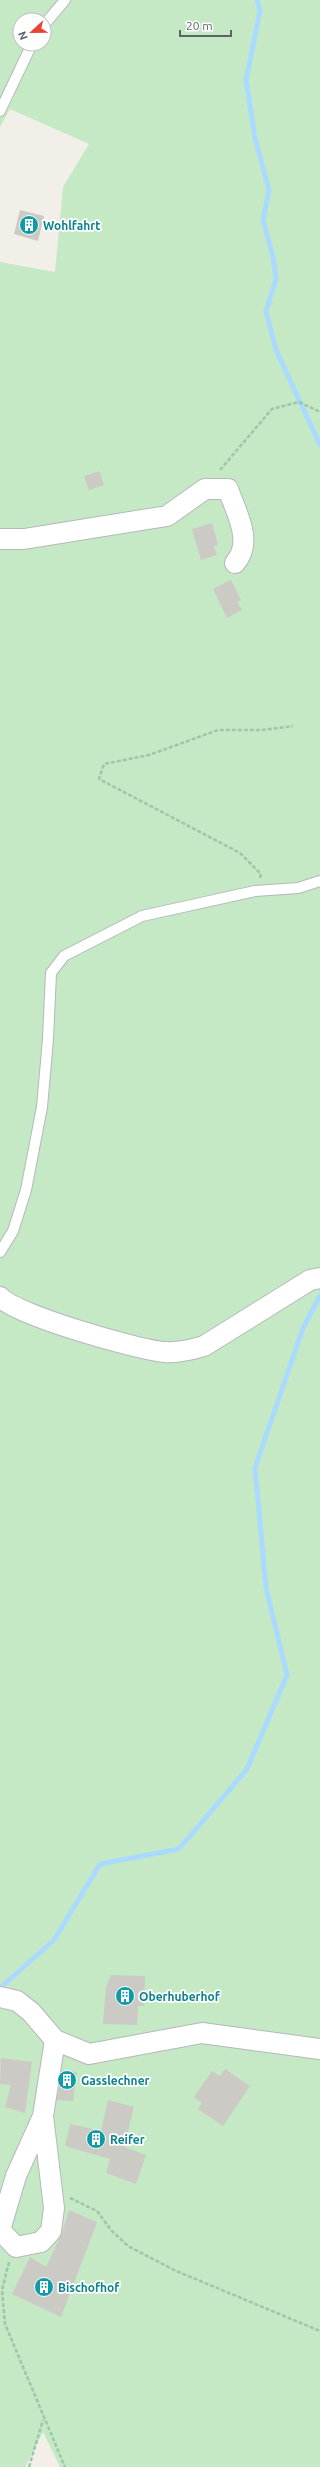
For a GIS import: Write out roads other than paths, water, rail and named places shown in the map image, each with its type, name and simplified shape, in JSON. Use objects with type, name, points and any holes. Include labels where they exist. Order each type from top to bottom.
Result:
[{"type":"street","points":[[0,539],[24,539],[167,516],[205,490],[228,489],[244,536],[243,555],[235,563]]},
{"type":"street","points":[[0,1297],[31,1316],[89,1333],[164,1352],[185,1351],[204,1346],[310,1280],[319,1279]]},
{"type":"street","points":[[1,1997],[17,2002],[31,2012],[55,2040],[89,2054],[202,2033],[320,2049]]},
{"type":"street","points":[[43,2116],[54,2208],[51,2231],[42,2242],[16,2247],[0,2230],[16,2176],[43,2116],[55,2040]]},
{"type":"lane","points":[[52,15],[65,0]]},
{"type":"lane","points":[[0,111],[28,52]]},
{"type":"lane","points":[[0,1252],[14,1231],[26,1190],[42,1107],[48,1039],[50,973],[64,956],[142,916],[255,892],[298,888],[320,881]]},
{"type":"waterway","points":[[257,0],[260,11],[246,80],[255,138],[269,190],[263,220],[273,257],[276,279],[266,311],[276,350],[320,445]]},
{"type":"waterway","points":[[0,1988],[54,1940],[100,1864],[179,1849],[247,1769],[287,1675],[266,1588],[255,1468],[303,1328],[320,1296]]},
{"type":"place","name":"Wohlfahrt","points":[[29,225]]},
{"type":"place","name":"Oberhuberhof","points":[[125,1996]]},
{"type":"place","name":"Gasslechner","points":[[67,2080]]},
{"type":"place","name":"Reifer","points":[[96,2139]]},
{"type":"place","name":"Bischofhof","points":[[44,2287]]}]
